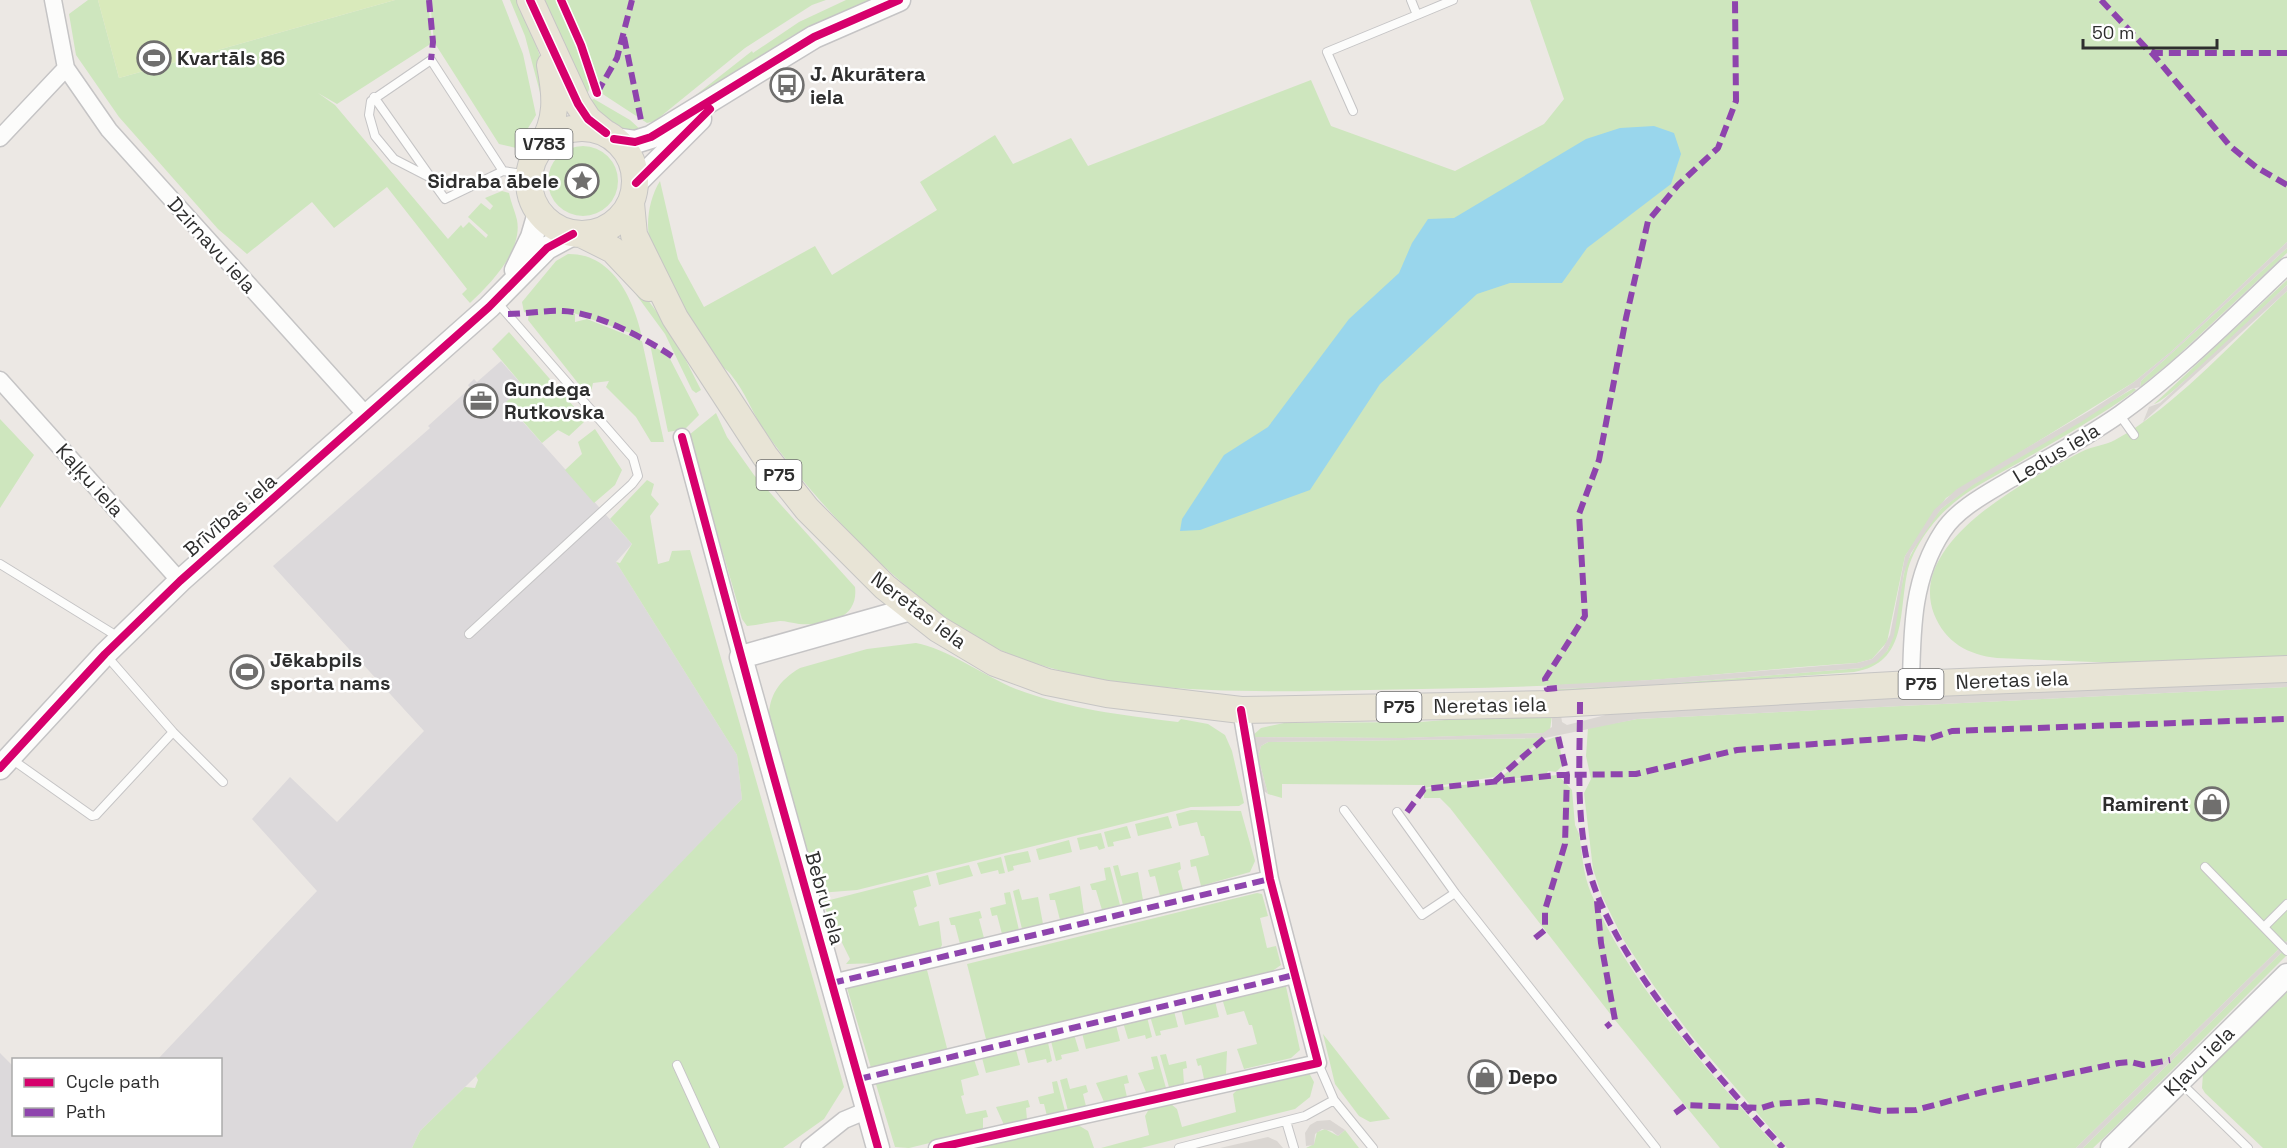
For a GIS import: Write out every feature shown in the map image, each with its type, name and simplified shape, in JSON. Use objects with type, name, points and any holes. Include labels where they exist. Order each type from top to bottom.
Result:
[{"type":"main road","points":[[530,0],[581,111],[610,136],[632,163],[633,193]]},
{"type":"main road","points":[[610,136],[628,142],[642,141],[727,93],[814,37],[899,0]]},
{"type":"main road","points":[[541,147],[552,125],[555,108],[544,32]]},
{"type":"main road","points":[[495,301],[548,248],[578,235],[612,226],[633,193],[727,93]]},
{"type":"main road","name":"V783","points":[[539,213],[530,195],[529,175],[541,147],[566,130],[586,128],[610,136]]},
{"type":"main road","name":"P75","points":[[633,193],[634,235],[675,318]]},
{"type":"main road","points":[[495,301],[528,249],[539,213],[554,227],[604,245],[622,258],[675,318]]},
{"type":"main road","name":"Brīvības iela","points":[[5,763],[113,646],[180,581],[495,301]]},
{"type":"main road","name":"Neretas iela","points":[[675,318],[765,456],[794,494],[851,554],[911,609],[965,646],[995,663],[1047,682],[1107,694],[1241,710],[1556,704],[1911,684],[2287,669]]},
{"type":"main road","points":[[741,657],[911,609]]},
{"type":"main road","name":"Bebru iela","points":[[741,657],[878,1148]]},
{"type":"main road","name":"Kļavu iela","points":[[2112,1148],[2287,975]]},
{"type":"street","name":"Dzirnavu iela","points":[[53,0],[66,68],[109,130],[366,415]]},
{"type":"street","points":[[0,138],[66,68]]},
{"type":"street","name":"Ledus iela","points":[[1911,684],[1912,629],[1917,589],[1923,569],[1945,528],[1963,510],[1992,491],[2119,414],[2181,366],[2287,266]]},
{"type":"street","name":"Kaļķu iela","points":[[0,380],[180,581]]},
{"type":"street","points":[[682,437],[741,657]]},
{"type":"street","points":[[937,1148],[1318,1063],[1270,879],[1241,710]]},
{"type":"street","points":[[832,983],[1270,879]]},
{"type":"street","points":[[859,1079],[1294,975]]},
{"type":"street","points":[[809,1148],[844,1120],[868,1110]]},
{"type":"lane","points":[[1411,0],[1417,15]]},
{"type":"lane","points":[[1353,111],[1327,52],[1453,0]]},
{"type":"lane","points":[[429,177],[394,159],[375,136],[369,110],[374,97],[431,60],[503,171]]},
{"type":"lane","points":[[374,97],[445,199],[503,171],[529,175]]},
{"type":"lane","points":[[469,634],[638,476],[633,458],[495,301]]},
{"type":"lane","points":[[2119,414],[2134,435]]},
{"type":"lane","points":[[0,564],[113,646],[173,732],[223,782]]},
{"type":"lane","points":[[5,763],[92,816],[96,815],[173,732]]},
{"type":"lane","points":[[1344,810],[1422,915],[1455,893]]},
{"type":"lane","points":[[1397,812],[1455,893],[1656,1148]]},
{"type":"lane","points":[[2205,867],[2287,951]]},
{"type":"lane","points":[[2264,927],[2287,904]]},
{"type":"lane","points":[[1318,1063],[1334,1100],[1373,1148]]},
{"type":"lane","points":[[677,1065],[715,1148]]},
{"type":"lane","points":[[2179,1081],[2248,1148]]},
{"type":"lane","points":[[1179,1148],[1312,1113],[1334,1100]]},
{"type":"lane","points":[[1286,1121],[1294,1148]]},
{"type":"shaded area","points":[[2287,242],[2287,248],[2141,381],[2140,387],[2131,389],[2081,422],[1973,485],[1941,509],[1911,553],[1904,573],[1894,636],[1887,651],[1876,662],[1861,668],[1651,685],[1559,689],[1559,693],[1550,694],[1550,685],[1650,680],[1857,663],[1872,659],[1883,648],[1890,635],[1905,556],[1934,510],[1957,489],[2134,382],[2172,351]]},
{"type":"shaded area","points":[[2287,285],[2287,291],[2143,422],[2149,407],[2160,403]]},
{"type":"shaded area","points":[[501,361],[524,387],[506,403],[632,544],[616,562],[737,755],[742,799],[513,1040],[420,1131],[412,1148],[0,1148],[0,1053],[12,1065],[12,1136],[222,1136],[222,1058],[159,1058],[317,891],[252,819],[290,777],[337,822],[424,731],[273,566],[430,428],[428,426],[470,388],[468,385],[474,379],[477,382]]},
{"type":"shaded area","points":[[2287,679],[2287,687],[1637,719],[1545,738],[1268,742],[1261,746],[1258,757],[1268,794],[1261,789],[1251,737],[1403,738],[1543,733],[1552,727],[1552,715],[1561,715],[1562,722],[1567,725],[1621,711]]},
{"type":"shaded area","points":[[2287,941],[2287,947],[2083,1148],[2076,1148]]},
{"type":"shaded area","points":[[1330,1120],[1345,1130],[1338,1136],[1332,1131],[1322,1129],[1315,1134],[1314,1145],[1306,1146],[1305,1133],[1310,1125],[1317,1121]]},
{"type":"shaded area","points":[[1268,1137],[1277,1141],[1283,1148],[1220,1148]]},
{"type":"green space","points":[[88,0],[98,0],[119,78],[395,0],[428,0],[432,43],[337,104],[318,93],[335,105],[448,239],[461,225],[463,228],[469,222],[486,238],[488,235],[468,217],[481,203],[490,210],[493,206],[485,198],[502,191],[509,193],[518,232],[510,255],[495,277],[470,303],[462,294],[467,289],[387,187],[334,228],[312,202],[247,254],[218,229],[119,117],[76,55],[69,14]]},
{"type":"green space","name":"Kvartāls 86","points":[[98,0],[395,0],[119,78]]},
{"type":"green space","points":[[430,0],[502,0],[523,54],[536,115],[516,148],[499,144],[434,42]]},
{"type":"green space","points":[[510,0],[520,0],[542,62],[542,100],[525,36]]},
{"type":"green space","points":[[543,0],[557,0],[561,8],[584,61],[588,74],[588,92],[585,93]]},
{"type":"green space","points":[[565,0],[826,0],[812,5],[745,48],[655,121],[647,123],[601,93]]},
{"type":"green space","points":[[846,0],[869,0],[792,36],[673,113],[752,51],[753,53],[799,22]]},
{"type":"green space","points":[[1530,0],[2287,0],[2287,242],[2172,351],[2134,382],[1946,498],[1905,556],[1887,642],[1872,659],[1857,663],[1677,678],[1545,686],[1221,691],[1116,682],[1066,672],[1019,658],[977,638],[919,597],[862,545],[787,461],[761,426],[737,383],[729,372],[716,361],[699,337],[668,282],[649,237],[650,208],[660,181],[678,259],[704,307],[815,246],[832,275],[937,210],[920,182],[995,135],[1013,164],[1071,138],[1088,166],[1311,80],[1331,126],[1455,171],[1544,124],[1564,99]]},
{"type":"green space","points":[[594,99],[630,120],[642,131],[625,130],[611,123],[588,101]]},
{"type":"green space","points":[[583,146],[602,152],[612,162],[618,181],[612,200],[602,210],[583,216],[564,210],[554,200],[548,181],[554,162],[564,152]]},
{"type":"green space","points":[[2287,248],[2287,253],[2173,360],[2140,387],[2141,381]]},
{"type":"green space","points":[[568,254],[584,256],[597,261],[619,281],[627,294],[642,337],[568,311],[568,314],[575,314],[575,322],[587,319],[642,341],[664,442],[651,442],[636,417],[606,387],[609,381],[593,383],[591,392],[585,392],[528,320],[529,313],[524,312],[522,302],[556,261]]},
{"type":"green space","points":[[621,274],[648,300],[672,333],[701,390],[696,393],[692,390],[665,334]]},
{"type":"green space","points":[[2287,280],[2287,285],[2218,350],[2177,388],[2154,404]]},
{"type":"green space","points":[[2287,291],[2287,658],[2141,664],[1997,658],[1976,654],[1951,639],[1944,632],[1934,614],[1930,587],[1938,562],[1955,538],[1978,515],[2005,495],[2085,450],[2115,440],[2161,409]]},
{"type":"green space","points":[[509,332],[582,416],[584,422],[569,436],[558,430],[542,443],[506,402],[524,387],[492,349]]},
{"type":"green space","points":[[650,344],[668,355],[699,415],[685,429],[668,432]]},
{"type":"green space","points":[[2134,388],[2136,390],[2093,419],[1970,491],[1938,518],[1919,543],[1908,569],[1901,618],[1893,647],[1872,667],[1854,672],[1559,693],[1559,689],[1651,685],[1861,668],[1887,651],[1906,564],[1924,530],[1941,509],[1973,484]]},
{"type":"green space","points":[[716,413],[727,437],[754,475],[855,587],[852,607],[839,618],[820,624],[780,621],[747,626],[742,619],[689,435]]},
{"type":"green space","points":[[0,419],[34,455],[0,508]]},
{"type":"green space","points":[[595,429],[622,470],[615,485],[594,503],[565,470],[582,454],[578,442]]},
{"type":"green space","points":[[647,480],[654,484],[651,495],[659,504],[650,516],[658,564],[669,561],[672,551],[690,550],[844,1087],[824,1119],[783,1148],[412,1148],[420,1131],[465,1087],[475,1088],[478,1080],[476,1076],[742,799],[737,755],[616,562],[620,563],[632,544],[610,519]]},
{"type":"green space","points":[[916,643],[940,650],[1016,689],[1055,702],[1116,714],[1178,722],[1181,719],[1208,724],[1225,735],[1232,751],[1244,803],[1239,806],[1191,807],[857,890],[819,893],[769,721],[770,704],[780,684],[800,668],[867,649]]},
{"type":"green space","points":[[2287,687],[2287,941],[2076,1148],[1787,1148],[1694,1039],[1654,986],[1623,939],[1602,896],[1593,869],[1584,793],[1591,779],[1586,756],[1588,728],[1637,719]]},
{"type":"green space","points":[[1506,715],[1552,715],[1550,730],[1544,733],[1403,738],[1251,737],[1261,728],[1284,723],[1420,722]]},
{"type":"green space","points":[[1558,736],[1563,765],[1556,772],[1548,771],[1546,775],[1536,777],[1558,775],[1572,790],[1575,825],[1579,834],[1586,878],[1606,926],[1626,960],[1674,1027],[1778,1148],[1720,1148],[1615,1020],[1450,808],[1440,798],[1424,798],[1424,789],[1531,778],[1499,779],[1544,741]]},
{"type":"green space","points":[[1545,738],[1494,777],[1424,788],[1424,785],[1282,784],[1282,798],[1268,794],[1258,757],[1261,746],[1268,742]]},
{"type":"green space","points":[[1191,810],[1241,811],[1255,861],[1250,872],[1201,886],[1196,866],[1191,867],[1190,860],[1209,855],[1204,836],[1201,836],[1197,822],[1179,826],[1176,814]]},
{"type":"green space","points":[[1168,816],[1172,828],[1138,836],[1135,824]]},
{"type":"green space","points":[[1127,826],[1131,838],[1113,842],[1114,846],[1108,847],[1104,832]]},
{"type":"green space","points":[[1101,833],[1105,848],[1099,850],[1097,846],[1080,850],[1077,838]]},
{"type":"green space","points":[[1069,840],[1072,852],[1039,860],[1036,849]]},
{"type":"green space","points":[[1028,851],[1031,862],[1013,866],[1014,870],[1008,872],[1004,856]]},
{"type":"green space","points":[[1001,857],[1005,873],[999,874],[998,870],[981,874],[977,863]]},
{"type":"green space","points":[[1180,862],[1181,869],[1178,871],[1183,890],[1160,896],[1155,876],[1150,877],[1148,870]]},
{"type":"green space","points":[[969,865],[973,876],[939,885],[936,873]]},
{"type":"green space","points":[[1118,865],[1121,876],[1138,872],[1143,900],[1123,905],[1113,866]]},
{"type":"green space","points":[[1110,867],[1120,905],[1102,910],[1096,890],[1092,890],[1090,884],[1106,880],[1104,868]]},
{"type":"green space","points":[[928,875],[931,886],[913,891],[917,906],[914,908],[919,926],[939,921],[942,945],[940,949],[882,963],[846,964],[850,959],[822,902]]},
{"type":"green space","points":[[1080,886],[1084,914],[1060,920],[1055,900],[1050,900],[1049,894]]},
{"type":"green space","points":[[1019,889],[1022,900],[1038,897],[1043,924],[1022,929],[1013,891]]},
{"type":"green space","points":[[1010,892],[1019,930],[1002,934],[997,915],[992,916],[990,908],[1006,904],[1004,893]]},
{"type":"green space","points":[[1257,893],[1262,894],[1268,916],[1260,918],[1267,948],[1276,946],[1281,965],[1271,972],[987,1043],[967,964]]},
{"type":"green space","points":[[980,911],[982,918],[979,919],[984,938],[960,944],[955,925],[951,925],[949,918]]},
{"type":"green space","points":[[2287,947],[2287,955],[2114,1128],[2093,1148],[2083,1148]]},
{"type":"green space","points":[[927,970],[948,1052],[872,1071],[847,988]]},
{"type":"green space","points":[[1285,982],[1300,1050],[1291,1058],[1244,1069],[1237,1049],[1257,1044],[1252,1025],[1249,1025],[1244,1011],[1227,1015],[1221,995]]},
{"type":"green space","points":[[2287,988],[2287,1148],[2263,1148],[2205,1093],[2202,1088],[2203,1073]]},
{"type":"green space","points":[[1214,997],[1219,1017],[1185,1025],[1180,1005]]},
{"type":"green space","points":[[1173,1007],[1178,1027],[1160,1031],[1161,1035],[1156,1036],[1149,1013]]},
{"type":"green space","points":[[1146,1013],[1152,1037],[1146,1039],[1145,1035],[1128,1039],[1122,1019]]},
{"type":"green space","points":[[1115,1021],[1120,1041],[1086,1049],[1081,1029]]},
{"type":"green space","points":[[1073,1031],[1079,1051],[1061,1055],[1062,1059],[1056,1061],[1050,1037]]},
{"type":"green space","points":[[1323,1034],[1390,1119],[1370,1122],[1359,1116],[1335,1084]]},
{"type":"green space","points":[[1047,1038],[1052,1061],[1047,1063],[1046,1059],[1028,1063],[1023,1044]]},
{"type":"green space","points":[[1015,1046],[1020,1065],[986,1073],[981,1054]]},
{"type":"green space","points":[[1227,1051],[1226,1074],[1204,1079],[1201,1065],[1198,1066],[1196,1059]]},
{"type":"green space","points":[[1166,1054],[1169,1065],[1186,1061],[1187,1068],[1183,1069],[1184,1084],[1169,1087],[1160,1055]]},
{"type":"green space","points":[[973,1056],[979,1075],[961,1080],[964,1095],[961,1096],[966,1114],[986,1110],[988,1117],[983,1118],[983,1130],[909,1148],[895,1147],[875,1081]]},
{"type":"green space","points":[[1157,1056],[1166,1088],[1146,1092],[1138,1073],[1154,1069],[1151,1057]]},
{"type":"green space","points":[[1309,1073],[1314,1082],[1310,1097],[1295,1109],[1141,1148],[1101,1148],[1149,1135],[1145,1116],[1149,1109],[1171,1104],[1177,1109],[1182,1127],[1236,1112],[1233,1094],[1239,1088]]},
{"type":"green space","points":[[1127,1075],[1129,1083],[1124,1084],[1127,1097],[1104,1102],[1096,1083]]},
{"type":"green space","points":[[1067,1078],[1070,1089],[1086,1085],[1088,1092],[1083,1094],[1086,1106],[1068,1111],[1060,1080]]},
{"type":"green space","points":[[1057,1081],[1065,1111],[1047,1116],[1044,1104],[1040,1104],[1038,1097],[1054,1093],[1052,1082]]},
{"type":"green space","points":[[1028,1100],[1030,1107],[1026,1108],[1027,1120],[1004,1125],[996,1107]]},
{"type":"green space","points":[[1078,1125],[1088,1131],[1094,1148],[974,1148]]},
{"type":"green space","points":[[1325,1129],[1338,1136],[1345,1130],[1359,1148],[1306,1148],[1314,1144],[1317,1132]]},
{"type":"water","points":[[1654,126],[1674,133],[1681,154],[1671,184],[1587,248],[1562,283],[1510,283],[1477,294],[1380,384],[1310,490],[1200,530],[1180,531],[1182,519],[1224,455],[1268,427],[1349,319],[1399,273],[1412,243],[1428,219],[1454,218],[1586,139],[1620,128]]},
{"type":"marked path","points":[[429,0],[433,42],[431,60]]},
{"type":"marked path","points":[[597,93],[617,58],[632,0]]},
{"type":"marked path","points":[[1557,688],[1547,689],[1545,679],[1585,616],[1579,514],[1599,460],[1626,318],[1648,221],[1678,185],[1718,148],[1736,101],[1735,0]]},
{"type":"marked path","points":[[2101,0],[2147,49],[2155,53],[2287,53]]},
{"type":"marked path","points":[[624,37],[642,125]]},
{"type":"marked path","points":[[2151,52],[2230,146],[2256,167],[2287,185]]},
{"type":"marked path","points":[[508,314],[563,311],[590,316],[635,335],[673,357]]},
{"type":"marked path","points":[[1580,702],[1581,822],[1587,861],[1598,897],[1616,935],[1668,1013],[1728,1087],[1783,1148]]},
{"type":"marked path","points":[[1407,812],[1424,789],[1558,775],[1636,774],[1737,750],[1906,737],[1928,739],[1952,731],[2287,719]]},
{"type":"marked path","points":[[1535,938],[1545,930],[1545,910],[1565,844],[1567,775],[1557,732]]},
{"type":"marked path","points":[[1494,782],[1548,735]]},
{"type":"marked path","points":[[832,983],[1270,879]]},
{"type":"marked path","points":[[1597,901],[1601,943],[1615,1020],[1606,1027]]},
{"type":"marked path","points":[[859,1079],[1294,975]]},
{"type":"marked path","points":[[1675,1113],[1686,1105],[1761,1108],[1774,1104],[1818,1101],[1881,1111],[1916,1110],[1983,1092],[2119,1063],[2131,1062],[2143,1065],[2170,1060]]},
{"type":"cycle path","points":[[530,0],[578,104],[588,119],[606,133]]},
{"type":"cycle path","points":[[561,0],[581,45],[597,93]]},
{"type":"cycle path","points":[[614,139],[635,142],[651,137],[814,37],[899,0]]},
{"type":"cycle path","points":[[636,183],[710,109]]},
{"type":"cycle path","points":[[0,768],[105,654],[180,581],[489,307],[547,248],[573,234]]},
{"type":"cycle path","points":[[682,437],[770,763],[878,1148]]},
{"type":"cycle path","points":[[937,1148],[1318,1063],[1270,879],[1241,710]]},
{"type":"place","name":"Kvartāls 86","points":[[154,58]]},
{"type":"place","name":"J. Akurātera iela","points":[[787,85]]},
{"type":"place","name":"Sidraba ābele","points":[[582,181]]},
{"type":"place","name":"Gundega Rutkovska","points":[[481,401]]},
{"type":"place","name":"Jēkabpils sporta nams","points":[[247,672]]},
{"type":"place","name":"Ramirent","points":[[2212,804]]},
{"type":"place","name":"Depo","points":[[1485,1077]]}]
